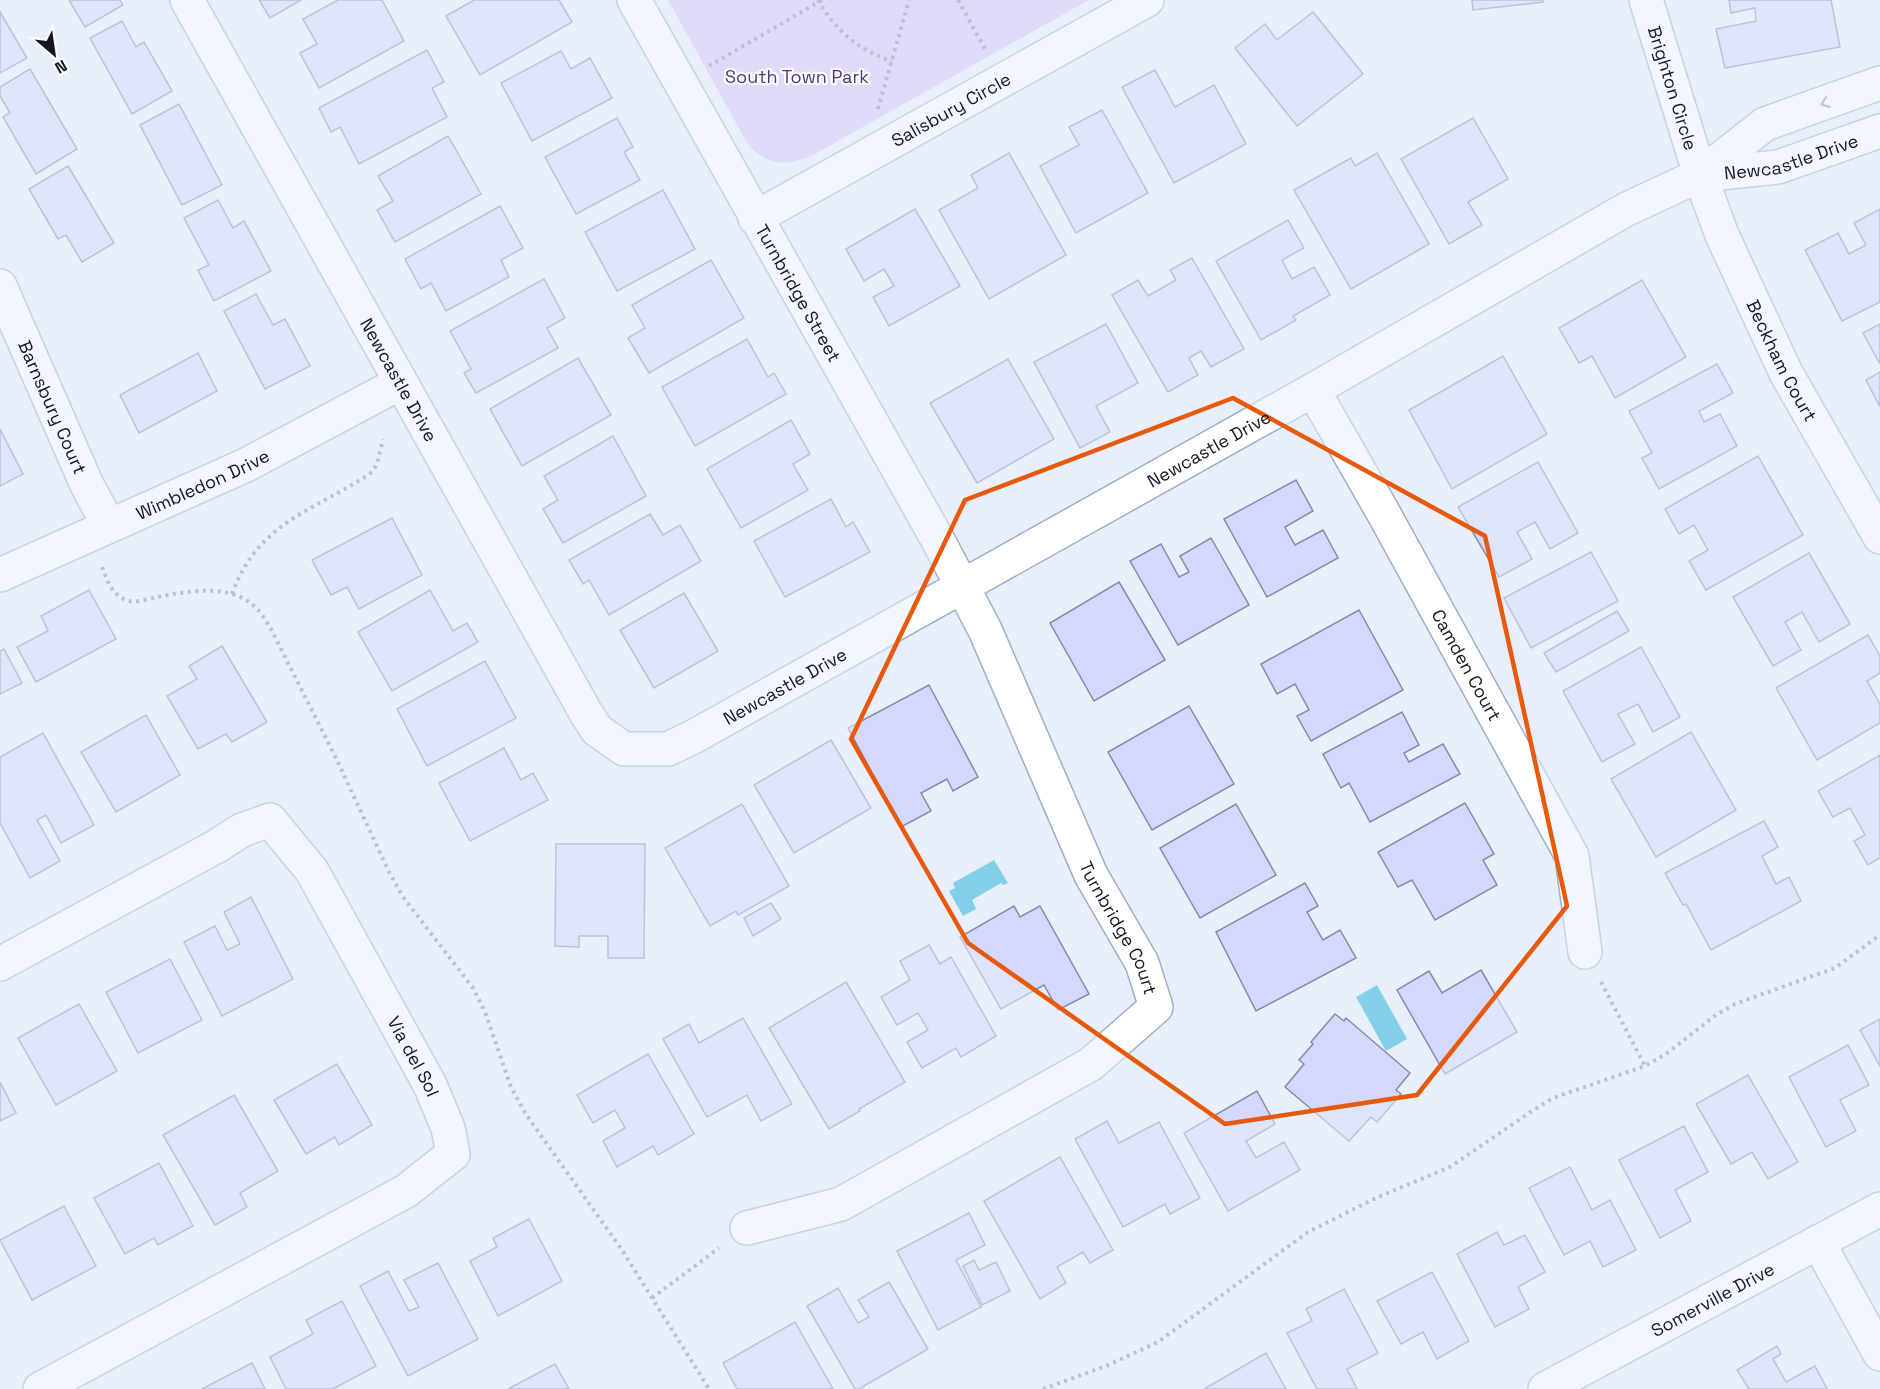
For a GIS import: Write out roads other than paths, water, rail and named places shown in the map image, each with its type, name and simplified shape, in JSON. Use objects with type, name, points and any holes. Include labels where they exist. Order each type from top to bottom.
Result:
[{"type":"street","name":"Newcastle Drive","points":[[187,0],[586,713],[597,729],[624,749],[668,749],[693,737],[1313,390],[1625,210],[1700,175],[1765,124],[1880,82]]},
{"type":"street","name":"Turnbridge Street","points":[[634,0],[962,586]]},
{"type":"street","name":"Salisbury Circle","points":[[755,218],[1147,0]]},
{"type":"street","name":"Brighton Circle","points":[[1646,0],[1700,175]]},
{"type":"street","name":"Newcastle Drive","points":[[1700,175],[1778,167],[1880,131]]},
{"type":"street","name":"Beckham Court","points":[[1700,175],[1722,235],[1786,372],[1880,537]]},
{"type":"street","name":"Barnsbury Court","points":[[0,286],[87,484],[109,526]]},
{"type":"street","name":"Wimbledon Drive","points":[[0,575],[246,465],[400,382]]},
{"type":"street","name":"Camden Court","points":[[1313,390],[1384,514],[1572,856],[1586,952]]},
{"type":"street","name":"Turnbridge Court","points":[[747,1228],[841,1204],[1091,1064],[1156,1007],[1142,963],[1091,875],[985,630],[962,586]]},
{"type":"street","name":"Via del Sol","points":[[0,963],[217,846],[242,830],[270,820],[312,871],[424,1075],[448,1128],[453,1154],[406,1191],[40,1389]]},
{"type":"street","name":"Somerville Drive","points":[[1545,1389],[1880,1209]]},
{"type":"street","points":[[1818,1242],[1880,1354]]},
{"type":"water","points":[[994,860],[1008,883],[1003,885],[1001,883],[972,900],[976,909],[963,916],[949,891],[955,888],[953,883]]},
{"type":"water","points":[[1377,985],[1407,1039],[1386,1051],[1356,997]]},
{"type":"park label","name":"South Town Park","points":[[797,76]]}]
